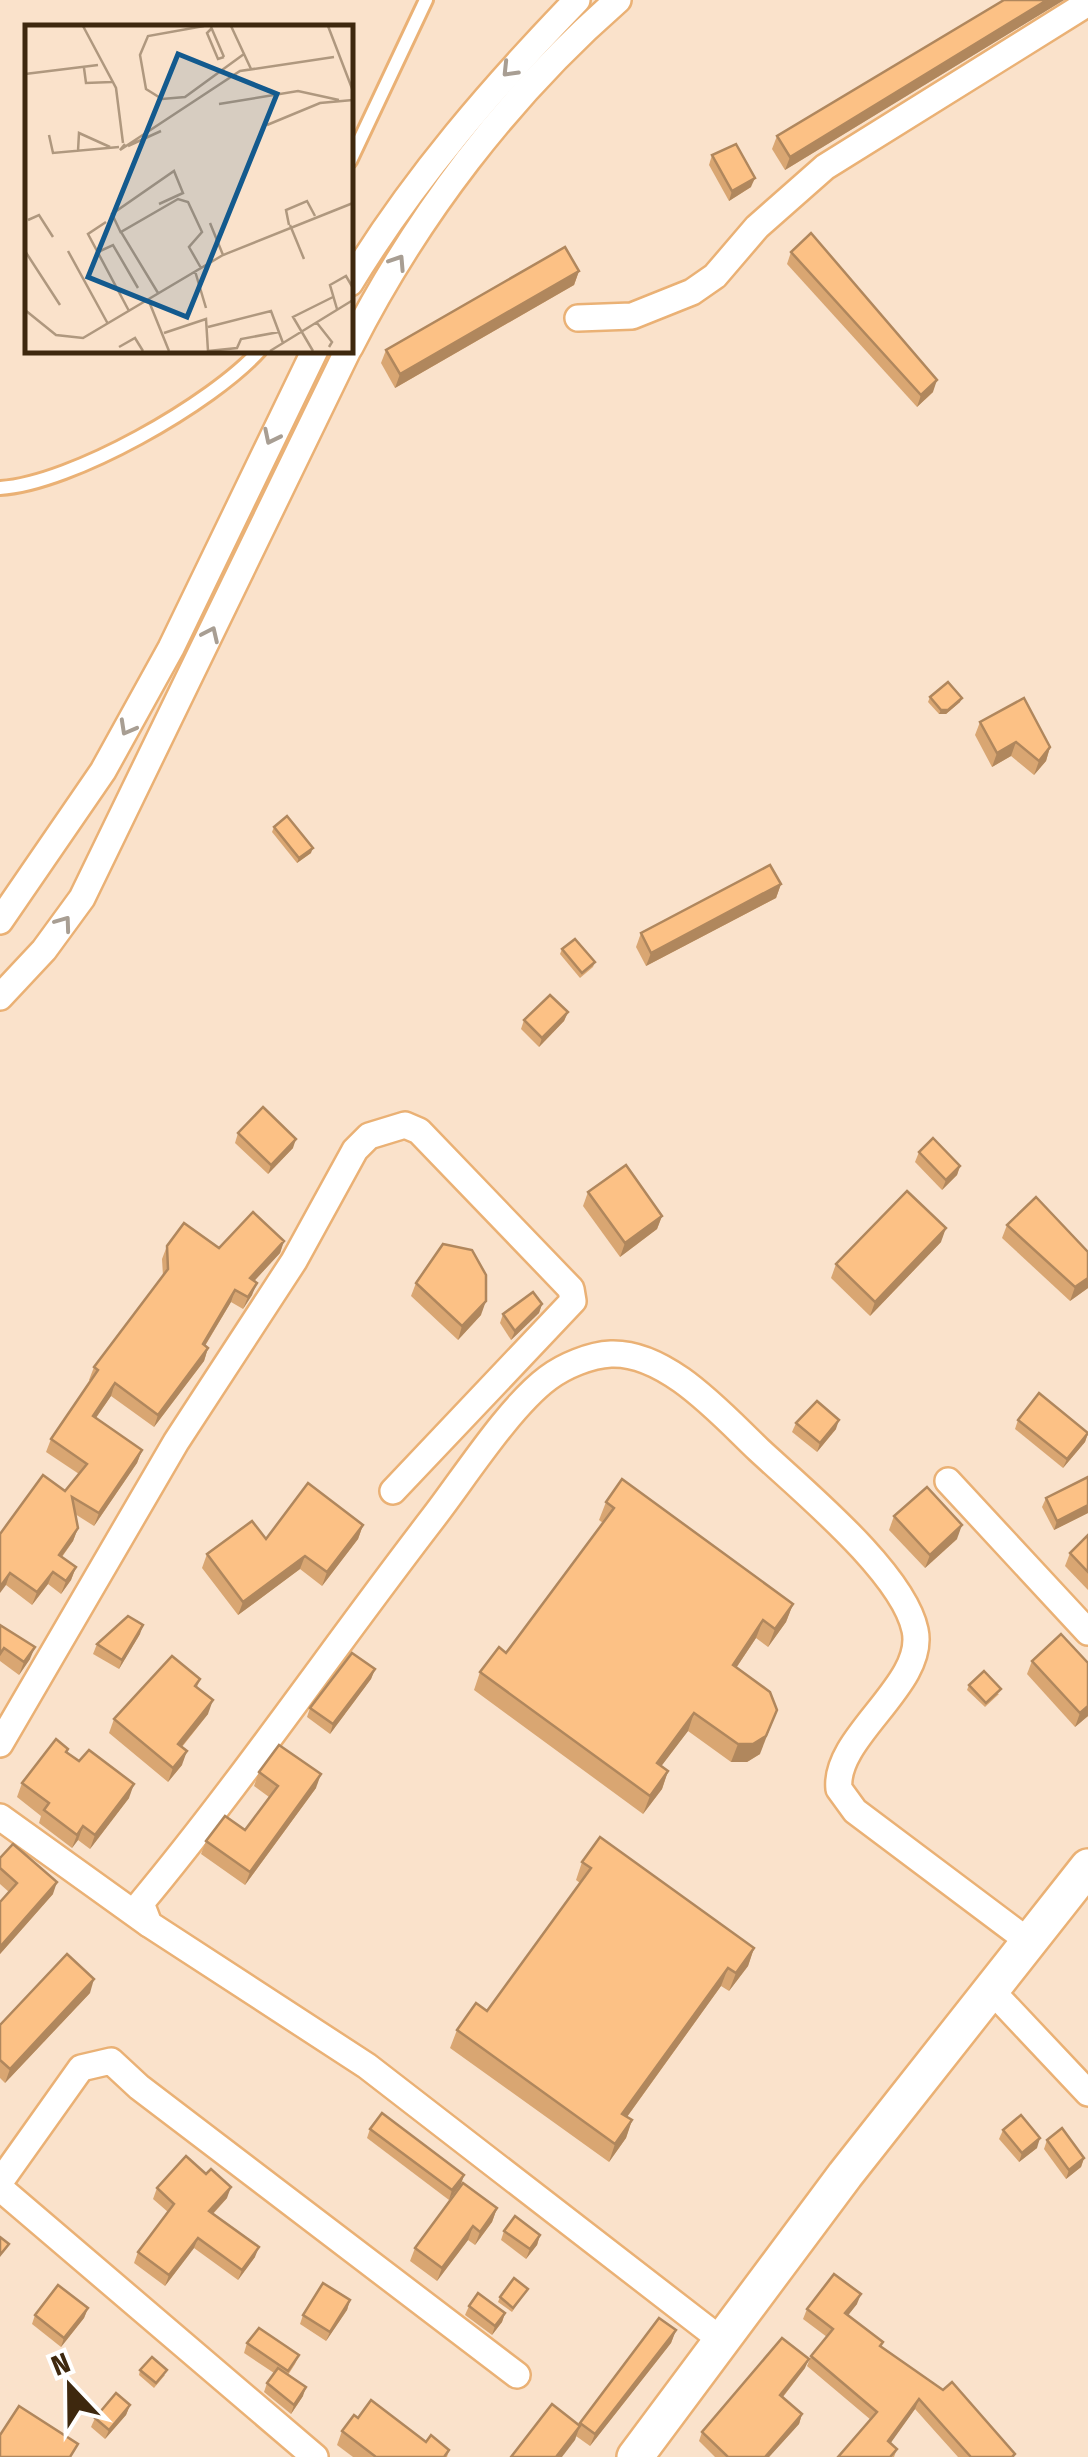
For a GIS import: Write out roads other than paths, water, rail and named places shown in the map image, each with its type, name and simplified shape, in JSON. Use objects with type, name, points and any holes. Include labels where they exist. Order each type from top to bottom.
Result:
[{"type":"street","points":[[352,280],[388,220],[493,86],[577,0]]},
{"type":"street","points":[[352,342],[377,294],[444,192],[524,94],[618,0]]},
{"type":"street","points":[[578,318],[632,316],[692,292],[715,276],[757,227],[826,167],[1088,3]]},
{"type":"street","points":[[0,920],[112,756],[170,648],[314,352]]},
{"type":"street","points":[[0,997],[44,950],[82,898],[347,352]]},
{"type":"street","points":[[0,1744],[176,1442],[294,1261],[356,1150],[369,1136],[406,1125],[420,1131],[571,1289],[574,1301],[393,1491]]},
{"type":"street","points":[[149,1924],[141,1902],[514,1416],[550,1376],[592,1357],[612,1354],[656,1364],[730,1423],[835,1521],[902,1594],[916,1630],[912,1658],[842,1767],[839,1789],[855,1811],[1028,1941]]},
{"type":"street","points":[[948,1482],[1088,1632]]},
{"type":"street","points":[[0,1817],[149,1924],[367,2066],[720,2339]]},
{"type":"street","points":[[649,2452],[720,2339],[1088,1867]]},
{"type":"street","points":[[991,1990],[1088,2093]]},
{"type":"street","points":[[315,2457],[0,2185],[81,2068],[112,2061],[139,2087],[516,2375]]},
{"type":"lane","points":[[352,157],[426,0]]},
{"type":"lane","points":[[0,488],[55,476],[146,431],[227,383],[258,352]]}]
